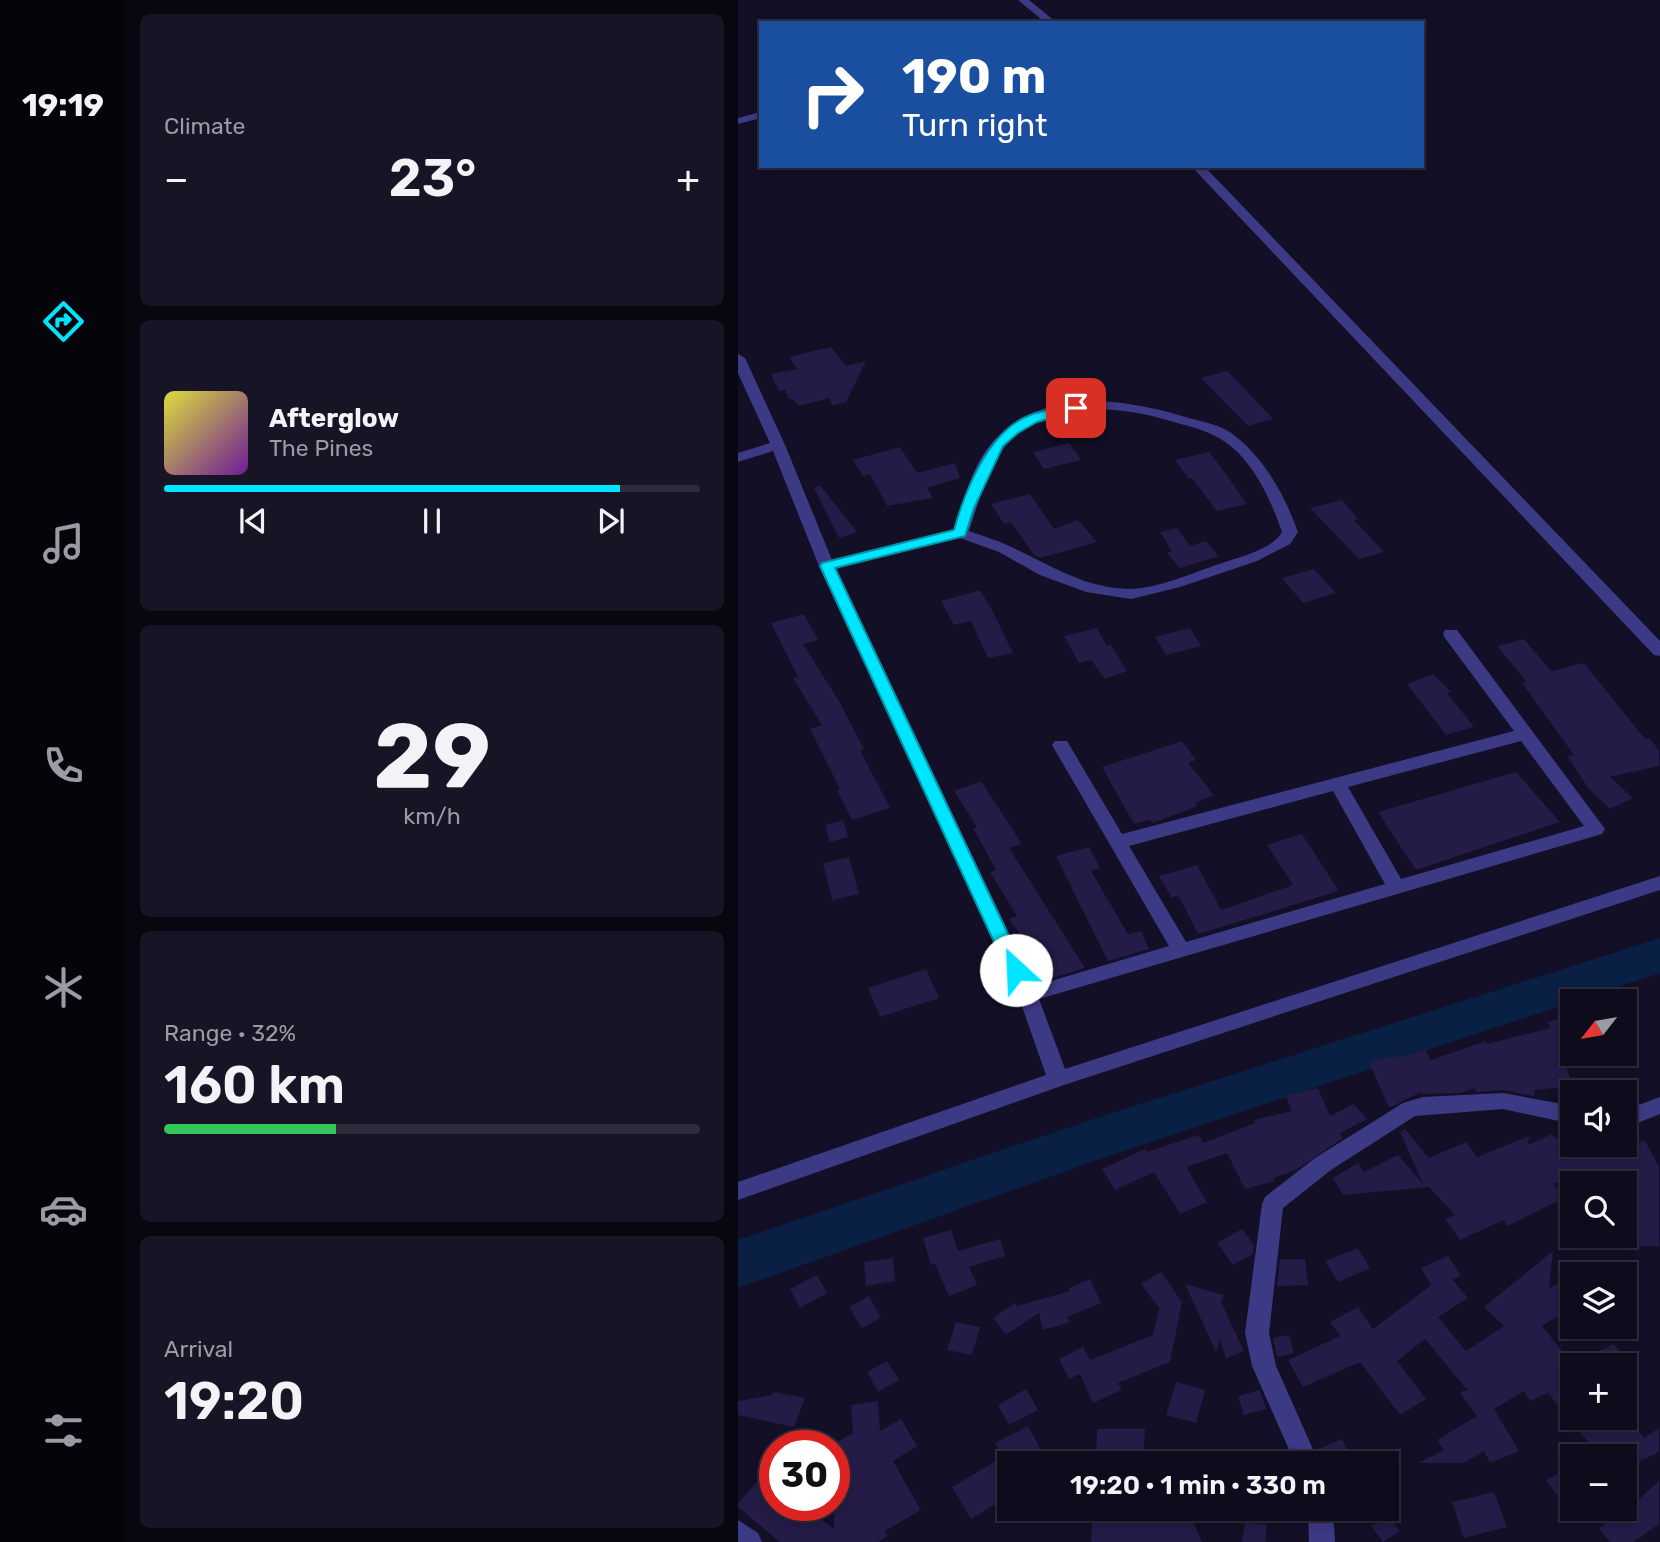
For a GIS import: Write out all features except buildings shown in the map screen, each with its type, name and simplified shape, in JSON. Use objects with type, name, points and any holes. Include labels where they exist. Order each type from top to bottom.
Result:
[{"type":"street","points":[[1023,0],[1049,21]]},
{"type":"street","points":[[738,121],[759,116]]},
{"type":"street","points":[[1199,168],[1660,651]]},
{"type":"street","points":[[738,358],[778,445],[827,566],[1028,995],[1058,1079]]},
{"type":"street","points":[[827,566],[961,533],[1004,549],[1045,572],[1092,589],[1131,594],[1174,584],[1252,558],[1285,541],[1290,531],[1269,485],[1253,461],[1228,437],[1199,425],[1126,406],[1060,411],[1032,419],[1013,430],[998,444],[988,462],[968,508],[961,533]]},
{"type":"street","points":[[738,457],[778,445]]},
{"type":"street","points":[[1028,995],[1596,829],[1451,634]]},
{"type":"street","points":[[1118,842],[1525,734]]},
{"type":"street","points":[[1061,745],[1181,950]]},
{"type":"street","points":[[1336,783],[1396,886]]},
{"type":"street","points":[[738,1191],[1058,1079],[1660,883]]},
{"type":"street","points":[[1302,1451],[1264,1366],[1257,1333],[1269,1217],[1273,1204],[1323,1164],[1410,1109],[1493,1101],[1514,1102],[1560,1112]]},
{"type":"street","points":[[1637,1114],[1660,1105]]},
{"type":"street","points":[[1321,1521],[1322,1542]]},
{"type":"street","points":[[738,1532],[749,1542]]},
{"type":"waterway","points":[[738,1264],[1090,1141],[1660,955]]},
{"type":"route","points":[[1016,970],[827,566],[961,533],[968,508],[998,444],[1013,430],[1032,419],[1076,408]]}]
